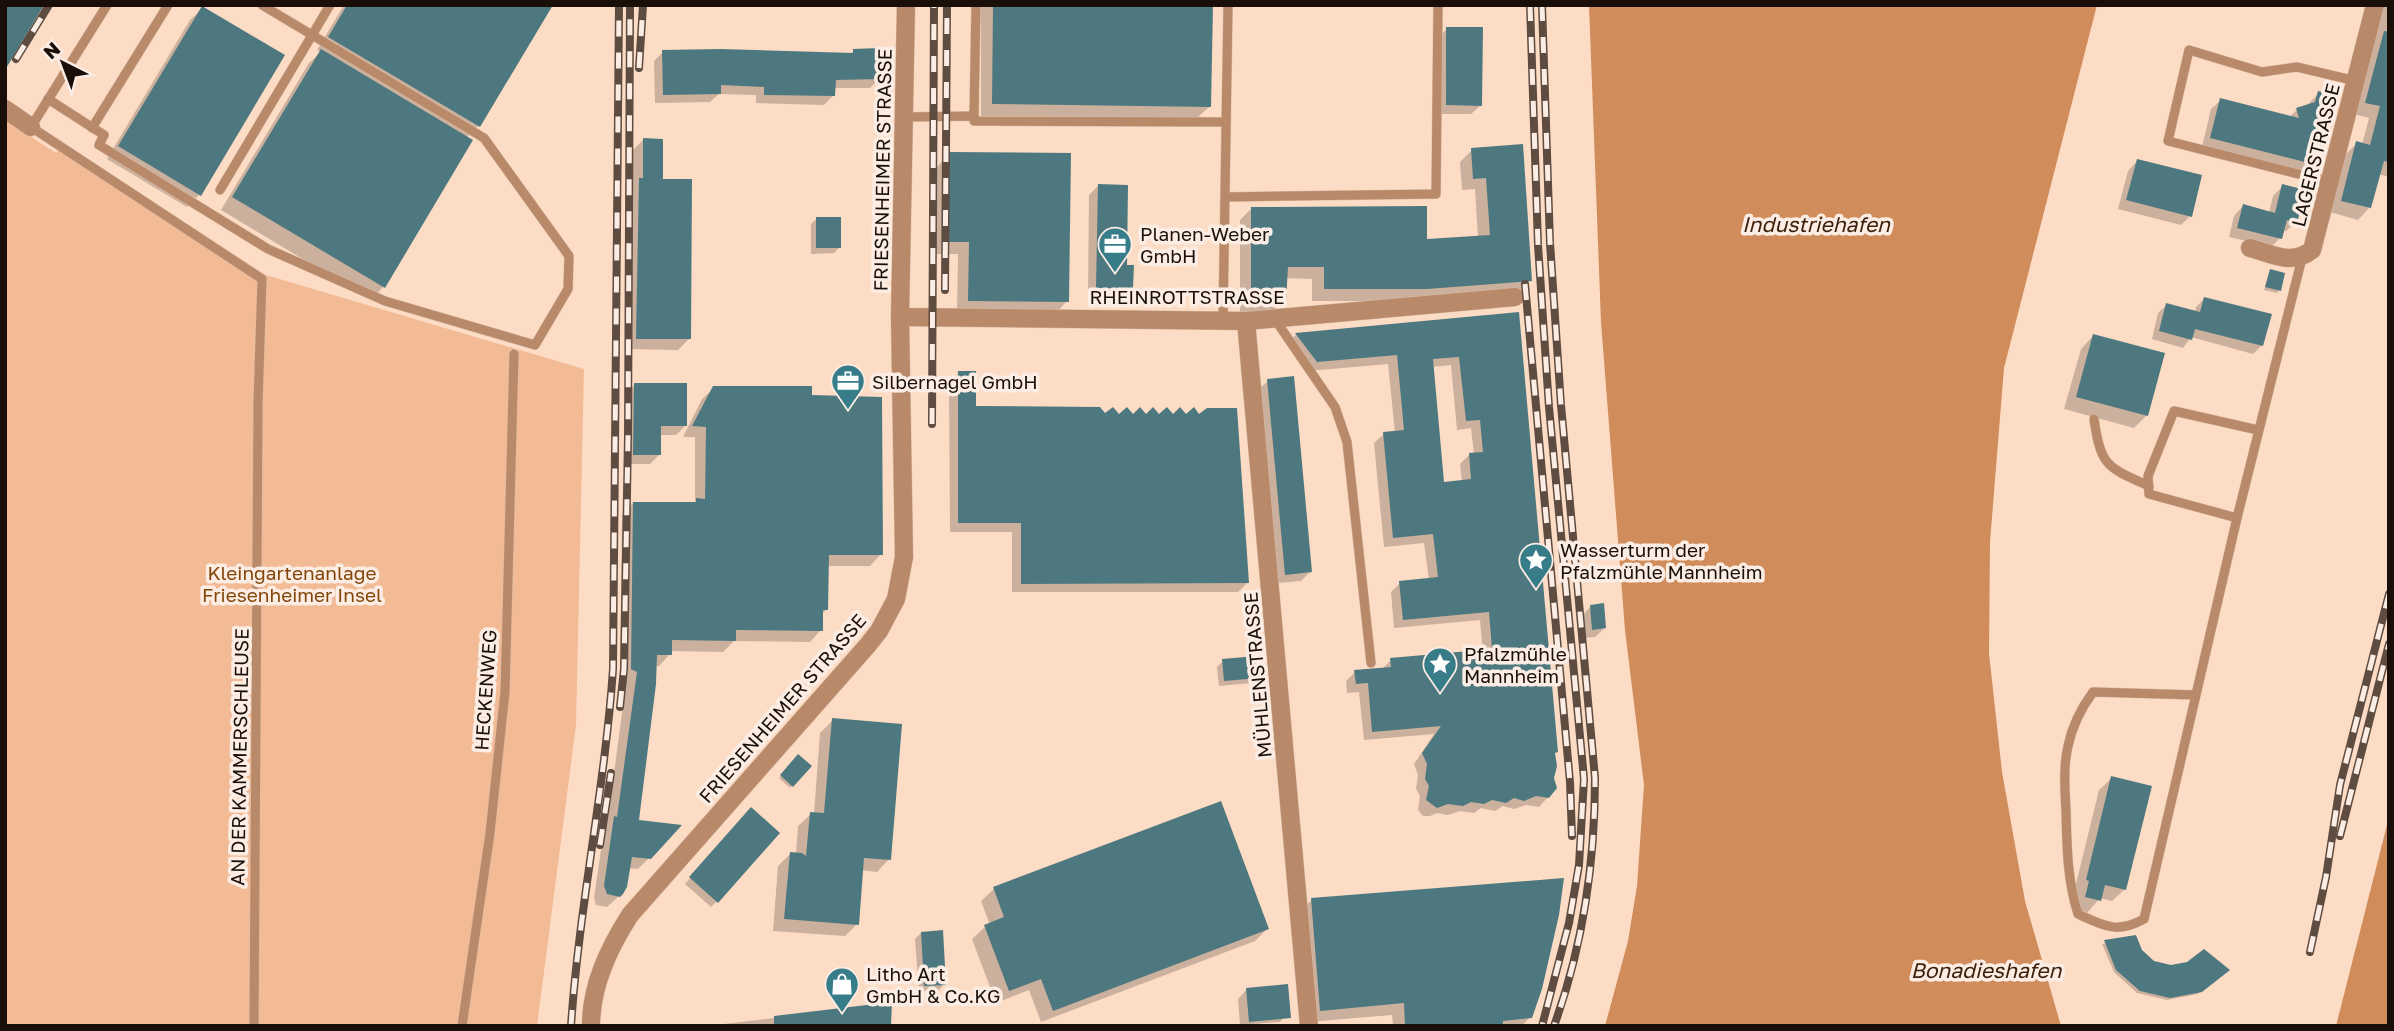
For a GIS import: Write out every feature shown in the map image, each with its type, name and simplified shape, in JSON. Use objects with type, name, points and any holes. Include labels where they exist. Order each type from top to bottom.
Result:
[{"type":"street","name":"FRIESENHEIMER STRASSE","points":[[591,1026],[593,1000],[603,964],[631,915],[867,646],[896,599],[904,557],[900,317],[906,5]]},
{"type":"street","name":"LAGERSTRASSE","points":[[2302,258],[2312,250],[2375,5]]},
{"type":"street","points":[[5,109],[31,127]]},
{"type":"street","points":[[2250,248],[2290,260],[2302,258]]},
{"type":"street","name":"RHEINROTTSTRASSE","points":[[900,317],[1246,321],[1515,297]]},
{"type":"street","name":"MÜHLENSTRASSE","points":[[1246,321],[1309,1026]]},
{"type":"lane","points":[[31,127],[107,5]]},
{"type":"lane","points":[[92,128],[168,5]]},
{"type":"lane","points":[[48,99],[104,135],[99,145],[268,249],[385,301],[535,345],[568,289],[569,256],[484,138],[262,5]]},
{"type":"lane","points":[[220,190],[330,5]]},
{"type":"lane","points":[[976,5],[974,121],[1226,122]]},
{"type":"lane","points":[[1223,320],[1228,5]]},
{"type":"lane","points":[[1226,197],[1436,194],[1438,5]]},
{"type":"lane","points":[[2330,182],[2168,141],[2189,50],[2262,72],[2297,67],[2356,81]]},
{"type":"lane","points":[[905,117],[974,116]]},
{"type":"lane","name":"AN DER KAMMERSCHLEUSE","points":[[31,127],[262,279],[258,403],[254,1026]]},
{"type":"lane","points":[[2196,695],[2093,692],[2082,706],[2068,745],[2065,778],[2067,856],[2072,897],[2078,914],[2103,926],[2129,927],[2144,919],[2258,430],[2302,258]]},
{"type":"lane","points":[[1274,318],[1335,407],[1347,442],[1371,663]]},
{"type":"lane","name":"HECKENWEG","points":[[462,1026],[490,833],[505,692],[514,354]]},
{"type":"lane","points":[[2237,518],[2149,494],[2148,476],[2174,411],[2258,430]]},
{"type":"lane","points":[[2094,419],[2102,456],[2112,469],[2149,486]]},
{"type":"green space","name":"Kleingartenanlage Friesenheimer Insel","points":[[5,120],[56,153],[61,147],[106,172],[266,275],[584,369],[576,725],[537,1026],[5,1026]]},
{"type":"water","name":"Industriehafen","points":[[1589,5],[2097,5],[2004,368],[1990,542],[1989,653],[2002,772],[2025,901],[2061,1026],[1605,1026],[1628,941],[1637,886],[1644,785],[1625,630],[1601,322]]},
{"type":"water","points":[[2389,817],[2389,1026],[2336,1026]]},
{"type":"building","points":[[5,5],[44,5],[5,70]]},
{"type":"building","points":[[347,5],[553,5],[480,127],[328,37]]},
{"type":"building","points":[[993,5],[1213,5],[1211,107],[992,104]]},
{"type":"building","points":[[202,6],[285,55],[201,196],[118,146]]},
{"type":"building","points":[[1446,27],[1483,27],[1482,106],[1446,105]]},
{"type":"building","points":[[2384,31],[2389,32],[2389,162],[2384,161],[2371,208],[2341,201],[2356,141],[2370,145],[2380,106],[2365,103]]},
{"type":"building","points":[[880,48],[880,79],[836,80],[835,96],[764,95],[764,87],[721,85],[721,94],[663,95],[662,50],[853,53],[853,49]]},
{"type":"building","points":[[321,49],[473,140],[385,288],[232,197]]},
{"type":"building","points":[[2318,91],[2335,95],[2317,165],[2210,138],[2220,98],[2299,118],[2296,108],[2315,102]]},
{"type":"building","points":[[643,138],[663,139],[663,179],[692,179],[691,339],[636,339],[639,178],[643,178]]},
{"type":"building","points":[[1523,144],[1532,281],[1427,289],[1324,289],[1324,267],[1288,267],[1286,301],[1251,301],[1251,207],[1427,206],[1427,239],[1490,235],[1486,178],[1473,179],[1471,148]]},
{"type":"building","points":[[949,152],[1071,153],[1069,302],[968,301],[969,242],[947,242]]},
{"type":"building","points":[[2137,159],[2202,175],[2192,217],[2126,200]]},
{"type":"building","points":[[1098,184],[1128,185],[1127,265],[1134,265],[1133,288],[1096,288]]},
{"type":"building","points":[[2282,184],[2306,190],[2297,223],[2287,220],[2282,239],[2237,228],[2243,204],[2275,213]]},
{"type":"building","points":[[816,217],[841,217],[841,248],[816,248]]},
{"type":"building","points":[[2270,269],[2285,273],[2281,291],[2265,287]]},
{"type":"building","points":[[2204,297],[2272,314],[2263,346],[2195,329],[2192,340],[2159,331],[2166,303],[2200,312]]},
{"type":"building","points":[[1519,312],[1558,752],[1555,753],[1557,766],[1554,778],[1557,788],[1549,798],[1536,796],[1524,801],[1514,798],[1506,803],[1492,800],[1484,804],[1471,802],[1463,806],[1448,804],[1437,808],[1426,800],[1429,786],[1425,779],[1427,764],[1422,753],[1441,726],[1372,732],[1368,683],[1356,684],[1354,670],[1391,667],[1390,658],[1492,649],[1489,612],[1403,620],[1399,581],[1438,577],[1433,534],[1393,538],[1383,432],[1404,430],[1397,355],[1317,362],[1295,333]],"holes":[[[1459,357],[1466,421],[1480,420],[1483,452],[1469,453],[1471,479],[1444,482],[1433,359]]]},
{"type":"building","points":[[2093,334],[2165,353],[2148,416],[2076,397]]},
{"type":"building","points":[[958,371],[976,371],[976,406],[1100,407],[1105,413],[1113,407],[1119,414],[1127,407],[1133,414],[1140,407],[1146,414],[1153,407],[1159,414],[1167,407],[1173,414],[1180,407],[1186,414],[1194,407],[1199,414],[1207,408],[1237,408],[1249,583],[1021,584],[1021,523],[958,523]]},
{"type":"building","points":[[1294,376],[1312,572],[1285,575],[1267,379]]},
{"type":"building","points":[[634,383],[687,383],[687,426],[661,426],[661,455],[633,455]]},
{"type":"building","points":[[713,386],[812,386],[812,395],[882,397],[883,555],[829,555],[828,610],[823,610],[823,631],[736,630],[736,641],[672,640],[672,655],[657,655],[656,684],[639,820],[682,825],[651,859],[632,857],[627,887],[620,897],[607,894],[604,886],[614,816],[617,817],[637,672],[631,669],[633,502],[696,502],[696,498],[705,499],[706,427],[692,426]]},
{"type":"building","points":[[1604,603],[1606,628],[1592,630],[1590,605]]},
{"type":"building","points":[[1257,656],[1259,678],[1224,681],[1222,659]]},
{"type":"building","points":[[832,718],[902,724],[891,860],[864,858],[859,925],[784,919],[790,852],[806,856],[810,812],[824,813]]},
{"type":"building","points":[[798,754],[812,766],[793,787],[780,775]]},
{"type":"building","points":[[2111,776],[2152,786],[2126,890],[2105,885],[2101,901],[2085,897],[2089,881],[2086,880]]},
{"type":"building","points":[[1221,801],[1269,929],[1053,1011],[1041,979],[1009,991],[984,925],[1004,917],[993,887]]},
{"type":"building","points":[[751,807],[780,833],[718,903],[689,877]]},
{"type":"building","points":[[1564,878],[1559,915],[1542,989],[1532,1018],[1503,1021],[1503,1026],[1405,1026],[1404,1003],[1320,1011],[1311,898]]},
{"type":"building","points":[[943,930],[946,985],[924,986],[921,932]]},
{"type":"building","points":[[2136,935],[2142,950],[2154,961],[2171,965],[2187,962],[2204,949],[2230,970],[2202,992],[2170,998],[2140,991],[2116,970],[2104,940]]},
{"type":"building","points":[[1288,984],[1291,1018],[1249,1022],[1246,988]]},
{"type":"building","name":"Litho Art GmbH & Co.KG","points":[[892,1002],[891,1026],[774,1026],[774,1016]]},
{"type":"railway","points":[[16,59],[49,5]]},
{"type":"railway","points":[[571,1026],[613,669],[619,5]]},
{"type":"railway","points":[[620,707],[624,669],[628,437],[630,5]]},
{"type":"railway","points":[[639,68],[643,5]]},
{"type":"railway","points":[[932,424],[934,5]]},
{"type":"railway","points":[[945,290],[947,5]]},
{"type":"railway","points":[[1530,5],[1538,245],[1549,407],[1584,779],[1579,865],[1569,923],[1542,1026]]},
{"type":"railway","points":[[1542,5],[1550,243],[1561,405],[1595,778],[1590,873],[1580,935],[1554,1026]]},
{"type":"railway","points":[[1525,284],[1570,782],[1572,836]]},
{"type":"railway","points":[[2310,952],[2326,877],[2340,785],[2389,594]]},
{"type":"railway","points":[[2340,836],[2389,644]]},
{"type":"railway","points":[[600,845],[611,773]]},
{"type":"place","name":"Planen-Weber GmbH","points":[[1115,274]]},
{"type":"place","name":"Silbernagel GmbH","points":[[848,411]]},
{"type":"place","name":"Wasserturm der Pfalzmühle Mannheim","points":[[1536,590]]},
{"type":"place","name":"Pfalzmühle Mannheim","points":[[1440,694]]},
{"type":"place","name":"Litho Art GmbH & Co.KG","points":[[842,1014]]},
{"type":"water label","name":"Bonadieshafen","points":[[1986,970]]}]
